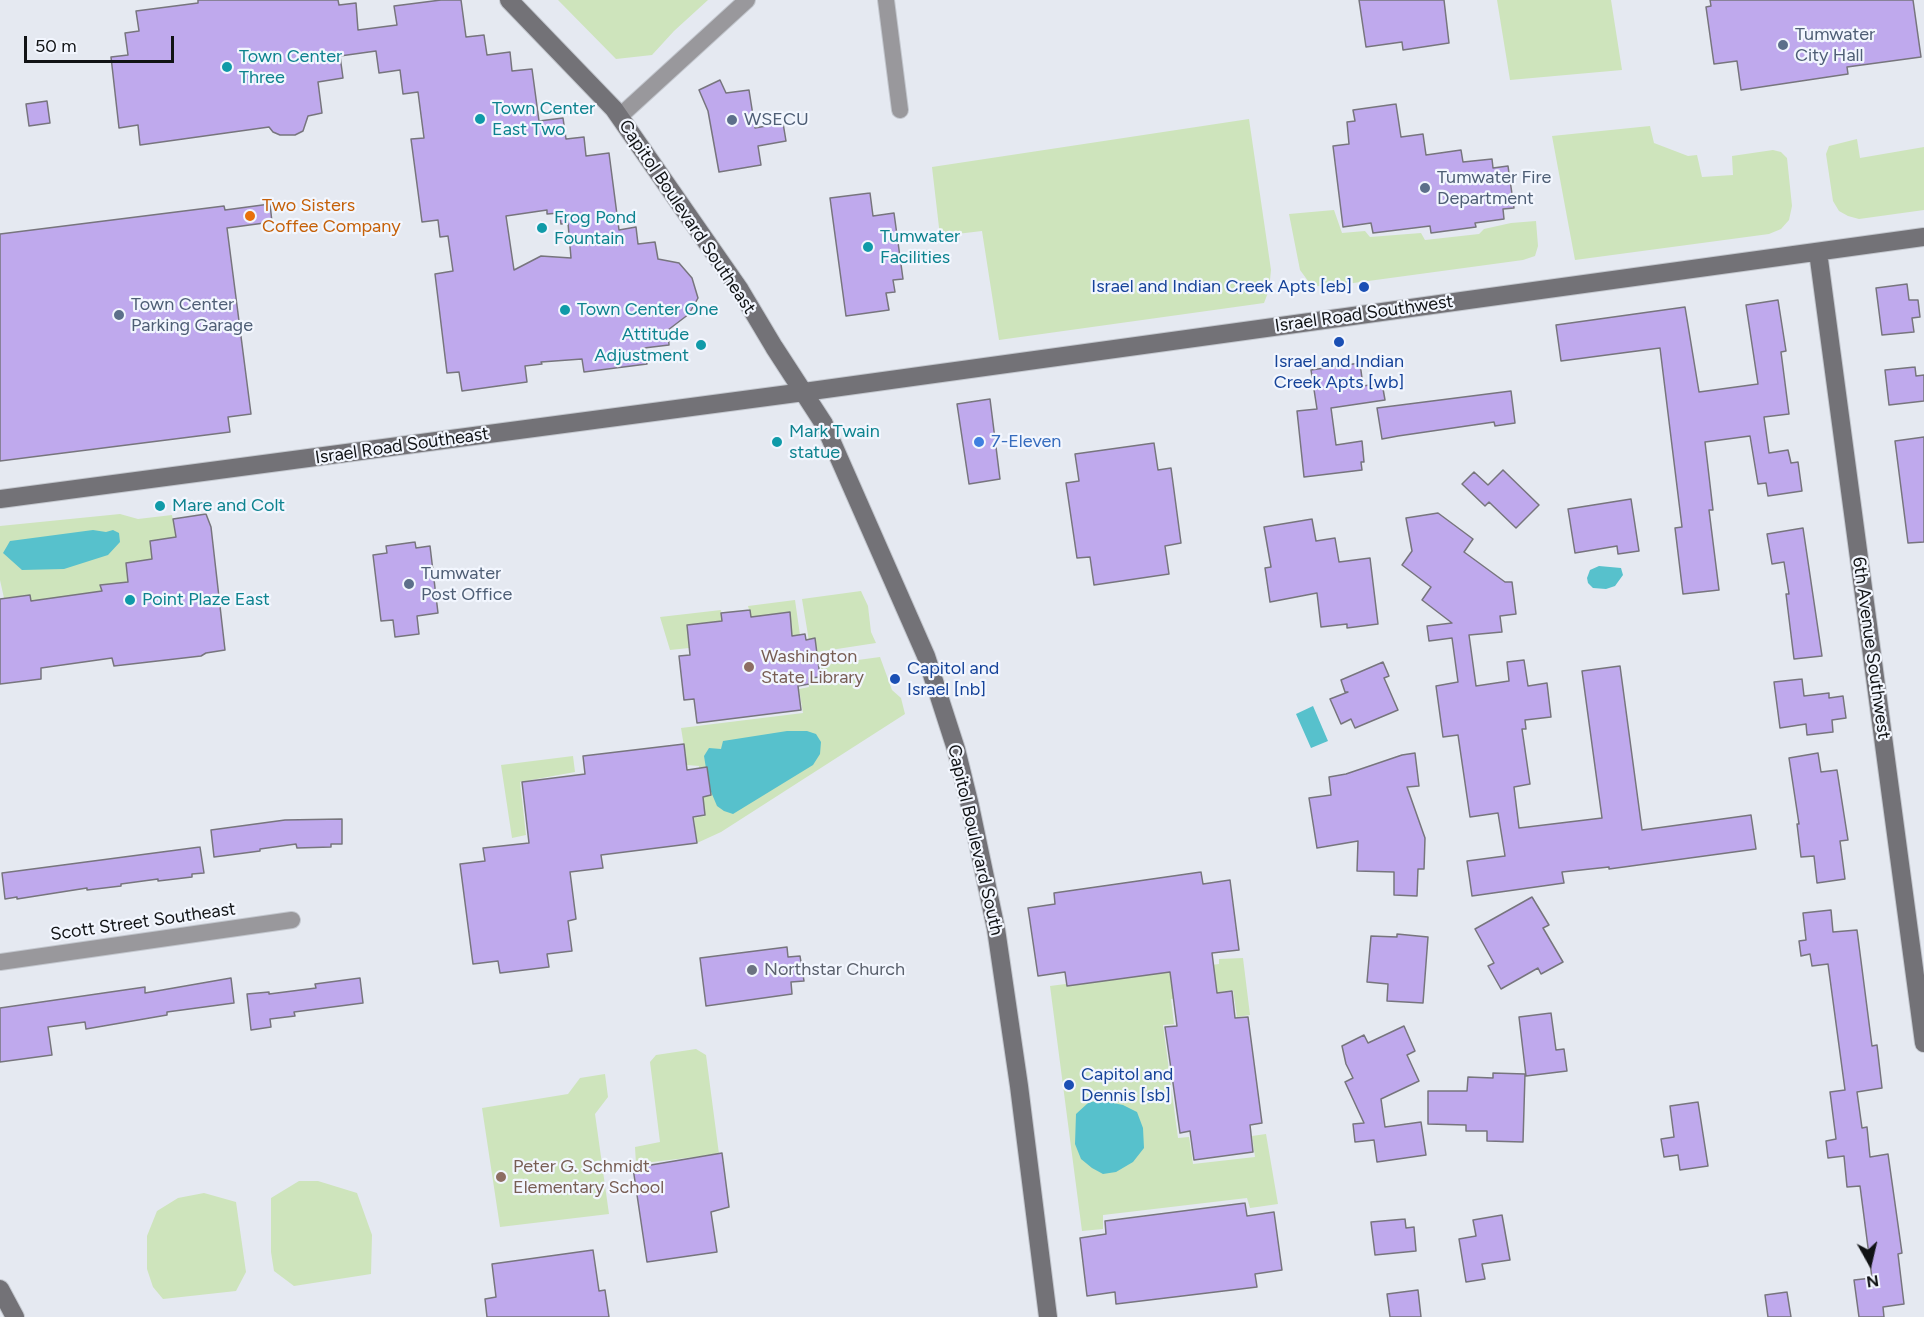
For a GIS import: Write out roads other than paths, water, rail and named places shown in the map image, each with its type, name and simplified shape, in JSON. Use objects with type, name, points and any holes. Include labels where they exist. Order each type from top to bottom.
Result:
[{"type":"street","name":"Capitol Boulevard Southeast","points":[[509,0],[619,117],[740,290],[804,392]]},
{"type":"street","points":[[619,117],[747,0]]},
{"type":"street","points":[[886,0],[900,110]]},
{"type":"street","name":"Israel Road Southwest","points":[[804,392],[1924,237]]},
{"type":"street","name":"6th Avenue Southwest","points":[[1818,252],[1924,1043]]},
{"type":"street","name":"Israel Road Southeast","points":[[0,499],[804,392]]},
{"type":"street","name":"Capitol Boulevard South","points":[[804,392],[824,424],[926,656],[956,749],[996,929],[1019,1086],[1048,1317]]},
{"type":"street","name":"Scott Street Southeast","points":[[0,962],[292,920]]},
{"type":"street","points":[[0,1289],[15,1317]]},
{"type":"water","points":[[93,530],[106,532],[113,530],[119,533],[120,542],[108,555],[64,569],[22,570],[3,553],[10,541]]},
{"type":"water","points":[[1599,566],[1621,568],[1623,575],[1615,586],[1606,589],[1593,588],[1587,578],[1590,570]]},
{"type":"water","points":[[1313,706],[1328,741],[1311,748],[1296,714]]},
{"type":"water","points":[[787,731],[807,731],[816,734],[821,742],[820,754],[813,765],[733,814],[717,806],[709,787],[704,756],[709,748],[721,749],[723,741]]},
{"type":"water","points":[[1099,1100],[1123,1105],[1137,1112],[1143,1128],[1144,1148],[1133,1162],[1116,1172],[1103,1174],[1081,1159],[1075,1144],[1076,1114],[1088,1103]]},
{"type":"place","name":"Tumwater City Hall","points":[[1783,45]]},
{"type":"place","name":"Town Center Three","points":[[227,67]]},
{"type":"place","name":"Town Center East Two","points":[[480,119]]},
{"type":"place","name":"WSECU","points":[[732,120]]},
{"type":"place","name":"Tumwater Fire Department","points":[[1425,188]]},
{"type":"place","name":"Two Sisters Coffee Company","points":[[250,216]]},
{"type":"place","name":"Frog Pond Fountain","points":[[542,228]]},
{"type":"place","name":"Tumwater Facilities","points":[[868,247]]},
{"type":"place","name":"Israel and Indian Creek Apts [eb]","points":[[1364,287]]},
{"type":"place","name":"Town Center One","points":[[565,310]]},
{"type":"place","name":"Town Center Parking Garage","points":[[119,315]]},
{"type":"place","name":"Israel and Indian Creek Apts [wb]","points":[[1339,342]]},
{"type":"place","name":"Attitude Adjustment","points":[[701,345]]},
{"type":"place","name":"Mark Twain statue","points":[[777,442]]},
{"type":"place","name":"7-Eleven","points":[[979,442]]},
{"type":"place","name":"Mare and Colt","points":[[160,506]]},
{"type":"place","name":"Tumwater Post Office","points":[[409,584]]},
{"type":"place","name":"Point Plaze East","points":[[130,600]]},
{"type":"place","name":"Washington State Library","points":[[749,667]]},
{"type":"place","name":"Capitol and Israel [nb]","points":[[895,679]]},
{"type":"place","name":"Northstar Church","points":[[752,970]]},
{"type":"place","name":"Capitol and Dennis [sb]","points":[[1069,1085]]},
{"type":"place","name":"Peter G. Schmidt Elementary School","points":[[501,1177]]}]
